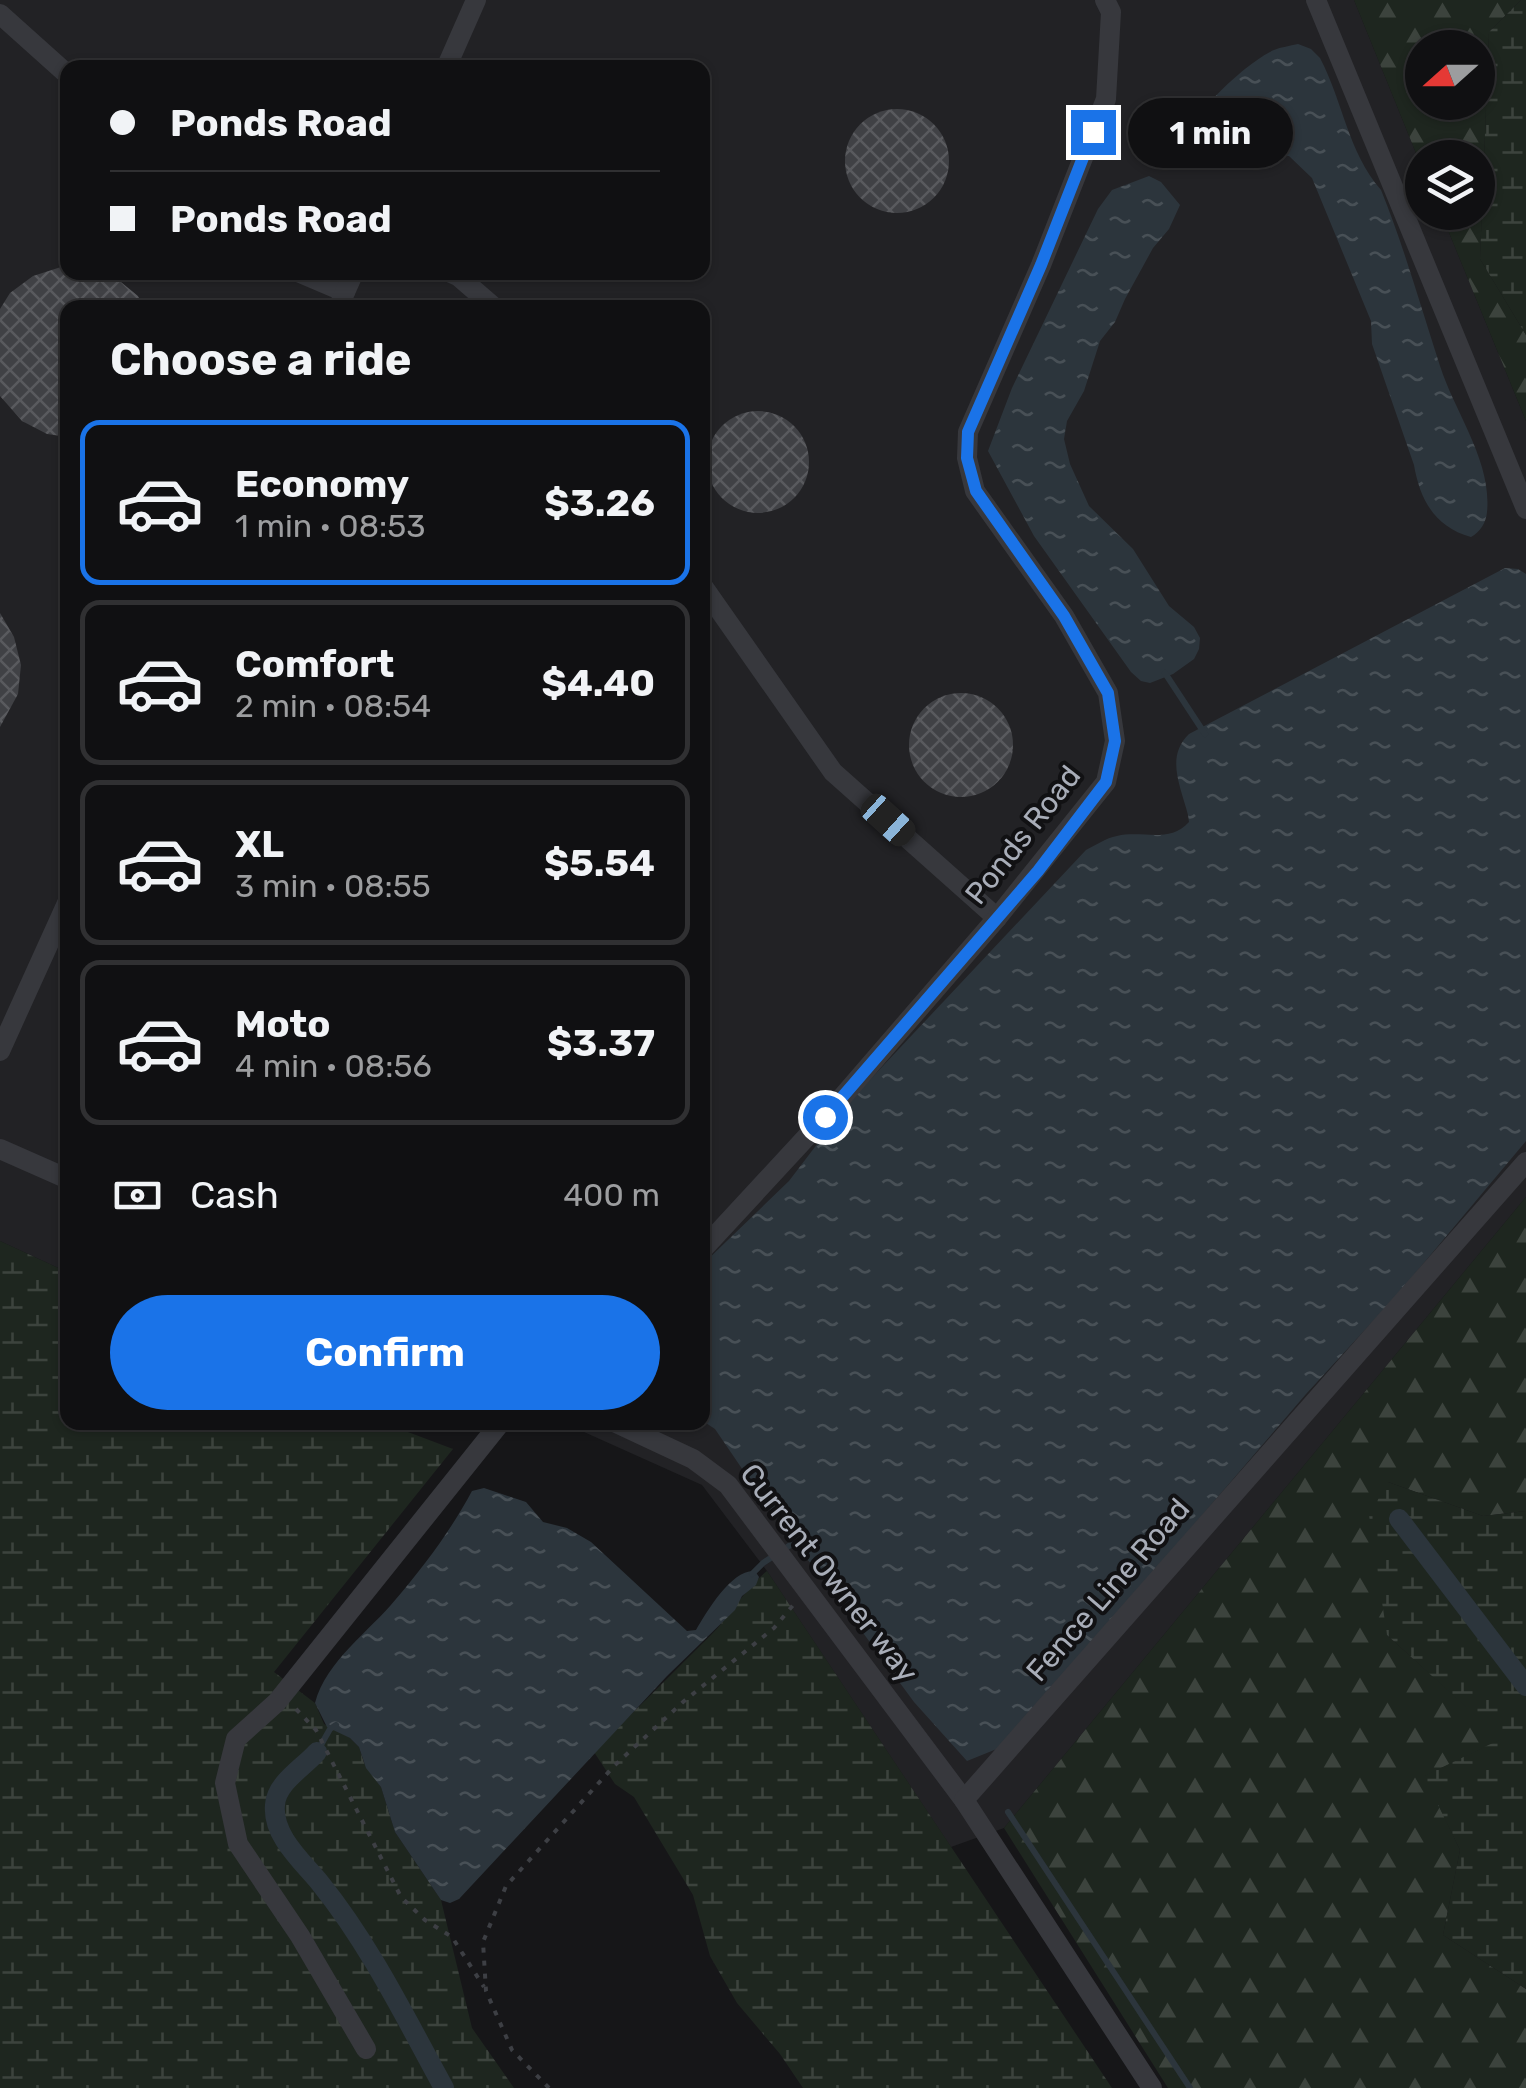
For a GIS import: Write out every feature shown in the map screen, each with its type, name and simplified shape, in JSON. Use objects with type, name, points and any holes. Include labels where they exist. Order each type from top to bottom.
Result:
[{"type":"street","points":[[450,60],[476,0]]},
{"type":"street","name":"Ponds Road","points":[[710,1241],[825,1117],[997,918],[1106,782],[1115,741],[1108,693],[1064,616],[976,491],[967,458],[968,432],[1041,265],[1106,98],[1111,12],[1105,0]]},
{"type":"street","points":[[1316,0],[1526,509]]},
{"type":"street","points":[[0,14],[60,68]]},
{"type":"street","points":[[318,280],[345,291]]},
{"type":"street","points":[[463,280],[486,300]]},
{"type":"street","points":[[710,596],[833,772],[997,918]]},
{"type":"street","points":[[0,1051],[60,920]]},
{"type":"street","points":[[0,1149],[60,1175]]},
{"type":"street","name":"Fence Line Road","points":[[964,1800],[1526,1162]]},
{"type":"street","points":[[366,2049],[300,1936],[238,1844],[225,1783],[236,1740],[277,1702],[495,1430]]},
{"type":"street","name":"Current Owner way","points":[[631,1430],[693,1459],[728,1484],[964,1800]]},
{"type":"street","points":[[964,1800],[1152,2088]]},
{"type":"path","points":[[486,1991],[484,1942],[506,1886],[614,1766],[683,1702],[774,1628],[806,1588]]},
{"type":"path","points":[[277,1702],[299,1711],[316,1730],[401,1897],[425,1920],[452,1937],[486,1991],[512,2050],[549,2088]]},
{"type":"shaded area","points":[[0,0],[1354,0],[1411,140],[1405,140],[1405,230],[1448,230],[1526,421],[1526,1197],[1004,1828],[951,1847],[767,1571],[702,1485],[580,1430],[710,1430],[710,300],[60,300],[60,1269],[0,1241]]},
{"type":"green space","points":[[1354,0],[1521,0],[1491,30],[1405,30],[1405,120],[1486,120],[1485,140],[1411,140]]},
{"type":"green space","points":[[1521,0],[1526,0],[1526,335],[1480,259],[1481,230],[1495,230],[1495,140],[1485,140],[1486,120],[1495,120],[1495,30],[1491,30]]},
{"type":"green space","points":[[1448,230],[1481,230],[1480,259],[1526,335],[1526,421]]},
{"type":"green space","points":[[1526,1197],[1526,1511],[1483,1516],[1388,1482],[1387,1635],[1502,1739],[1425,1776],[1460,1850],[1443,1935],[1526,1989],[1526,2088],[1168,2088],[1004,1828]]},
{"type":"green space","points":[[0,1241],[60,1269],[60,1430],[403,1430],[453,1449],[274,1672],[315,1703],[324,1724],[359,1747],[364,1763],[381,1787],[395,1832],[441,1900],[472,2028],[514,2088],[0,2088]]},
{"type":"green space","points":[[1388,1482],[1483,1516],[1526,1511],[1526,1989],[1443,1935],[1460,1850],[1424,1776],[1501,1739],[1387,1635],[1369,1515]]},
{"type":"green space","points":[[767,1571],[1112,2088],[803,2088],[737,2003],[710,1956],[693,1895],[634,1797],[615,1784],[594,1752],[711,1635]]},
{"type":"water","points":[[1298,44],[1320,58],[1353,143],[1381,190],[1440,366],[1478,456],[1484,474],[1487,512],[1482,527],[1471,537],[1439,519],[1420,490],[1372,344],[1371,321],[1312,178],[1289,156],[1253,155],[1218,162],[1192,148],[1188,139],[1199,116],[1237,76],[1274,50]]},
{"type":"water","points":[[1149,176],[1161,182],[1180,205],[1115,322],[1100,341],[1084,391],[1067,421],[1064,439],[1070,464],[1089,506],[1133,549],[1169,606],[1194,627],[1200,638],[1194,659],[1173,674],[1150,683],[1131,672],[1034,536],[988,451],[1012,388],[1098,209],[1112,190]]},
{"type":"water","points":[[1505,568],[1526,574],[1526,1141],[1004,1746],[967,1761],[914,1702],[794,1545],[710,1426],[710,1257],[789,1181],[850,1101],[1086,850],[1117,836],[1173,833],[1189,822],[1176,762],[1189,734]]},
{"type":"water","points":[[484,1488],[526,1502],[543,1522],[567,1528],[591,1542],[687,1631],[696,1630],[721,1593],[738,1577],[755,1571],[759,1577],[735,1610],[667,1676],[459,1899],[450,1903],[441,1900],[395,1832],[381,1787],[366,1768],[359,1747],[327,1727],[315,1703],[339,1660],[417,1573],[472,1491]]},
{"type":"building","points":[[897,109],[917,113],[934,124],[945,141],[949,161],[945,181],[934,198],[917,209],[897,213],[877,209],[860,198],[849,181],[845,161],[849,141],[860,124],[877,113]]},
{"type":"building","points":[[60,267],[60,280],[118,280],[140,300],[60,300],[60,436],[47,434],[22,421],[0,396],[0,309],[10,293],[33,276]]},
{"type":"building","points":[[738,414],[778,414],[801,433],[808,452],[806,482],[778,510],[738,510],[710,482],[710,442]]},
{"type":"building","points":[[0,613],[14,637],[21,665],[18,694],[0,727]]},
{"type":"building","points":[[961,693],[981,697],[998,708],[1009,725],[1013,745],[1009,765],[998,782],[981,793],[961,797],[941,793],[924,782],[913,765],[909,745],[913,725],[924,708],[941,697]]},
{"type":"waterway","points":[[1165,673],[1205,734]]},
{"type":"waterway","points":[[1399,1519],[1526,1686]]},
{"type":"waterway","points":[[752,1574],[798,1540]]},
{"type":"waterway","points":[[317,1752],[336,1725]]},
{"type":"waterway","points":[[317,1752],[280,1790],[275,1805],[278,1827],[355,1931],[444,2088]]},
{"type":"waterway","points":[[1008,1812],[1190,2088]]},
{"type":"route","points":[[825,1117],[1038,871],[1106,782],[1115,741],[1108,693],[1064,616],[976,491],[967,458],[968,432],[1041,265],[1093,132]]}]
